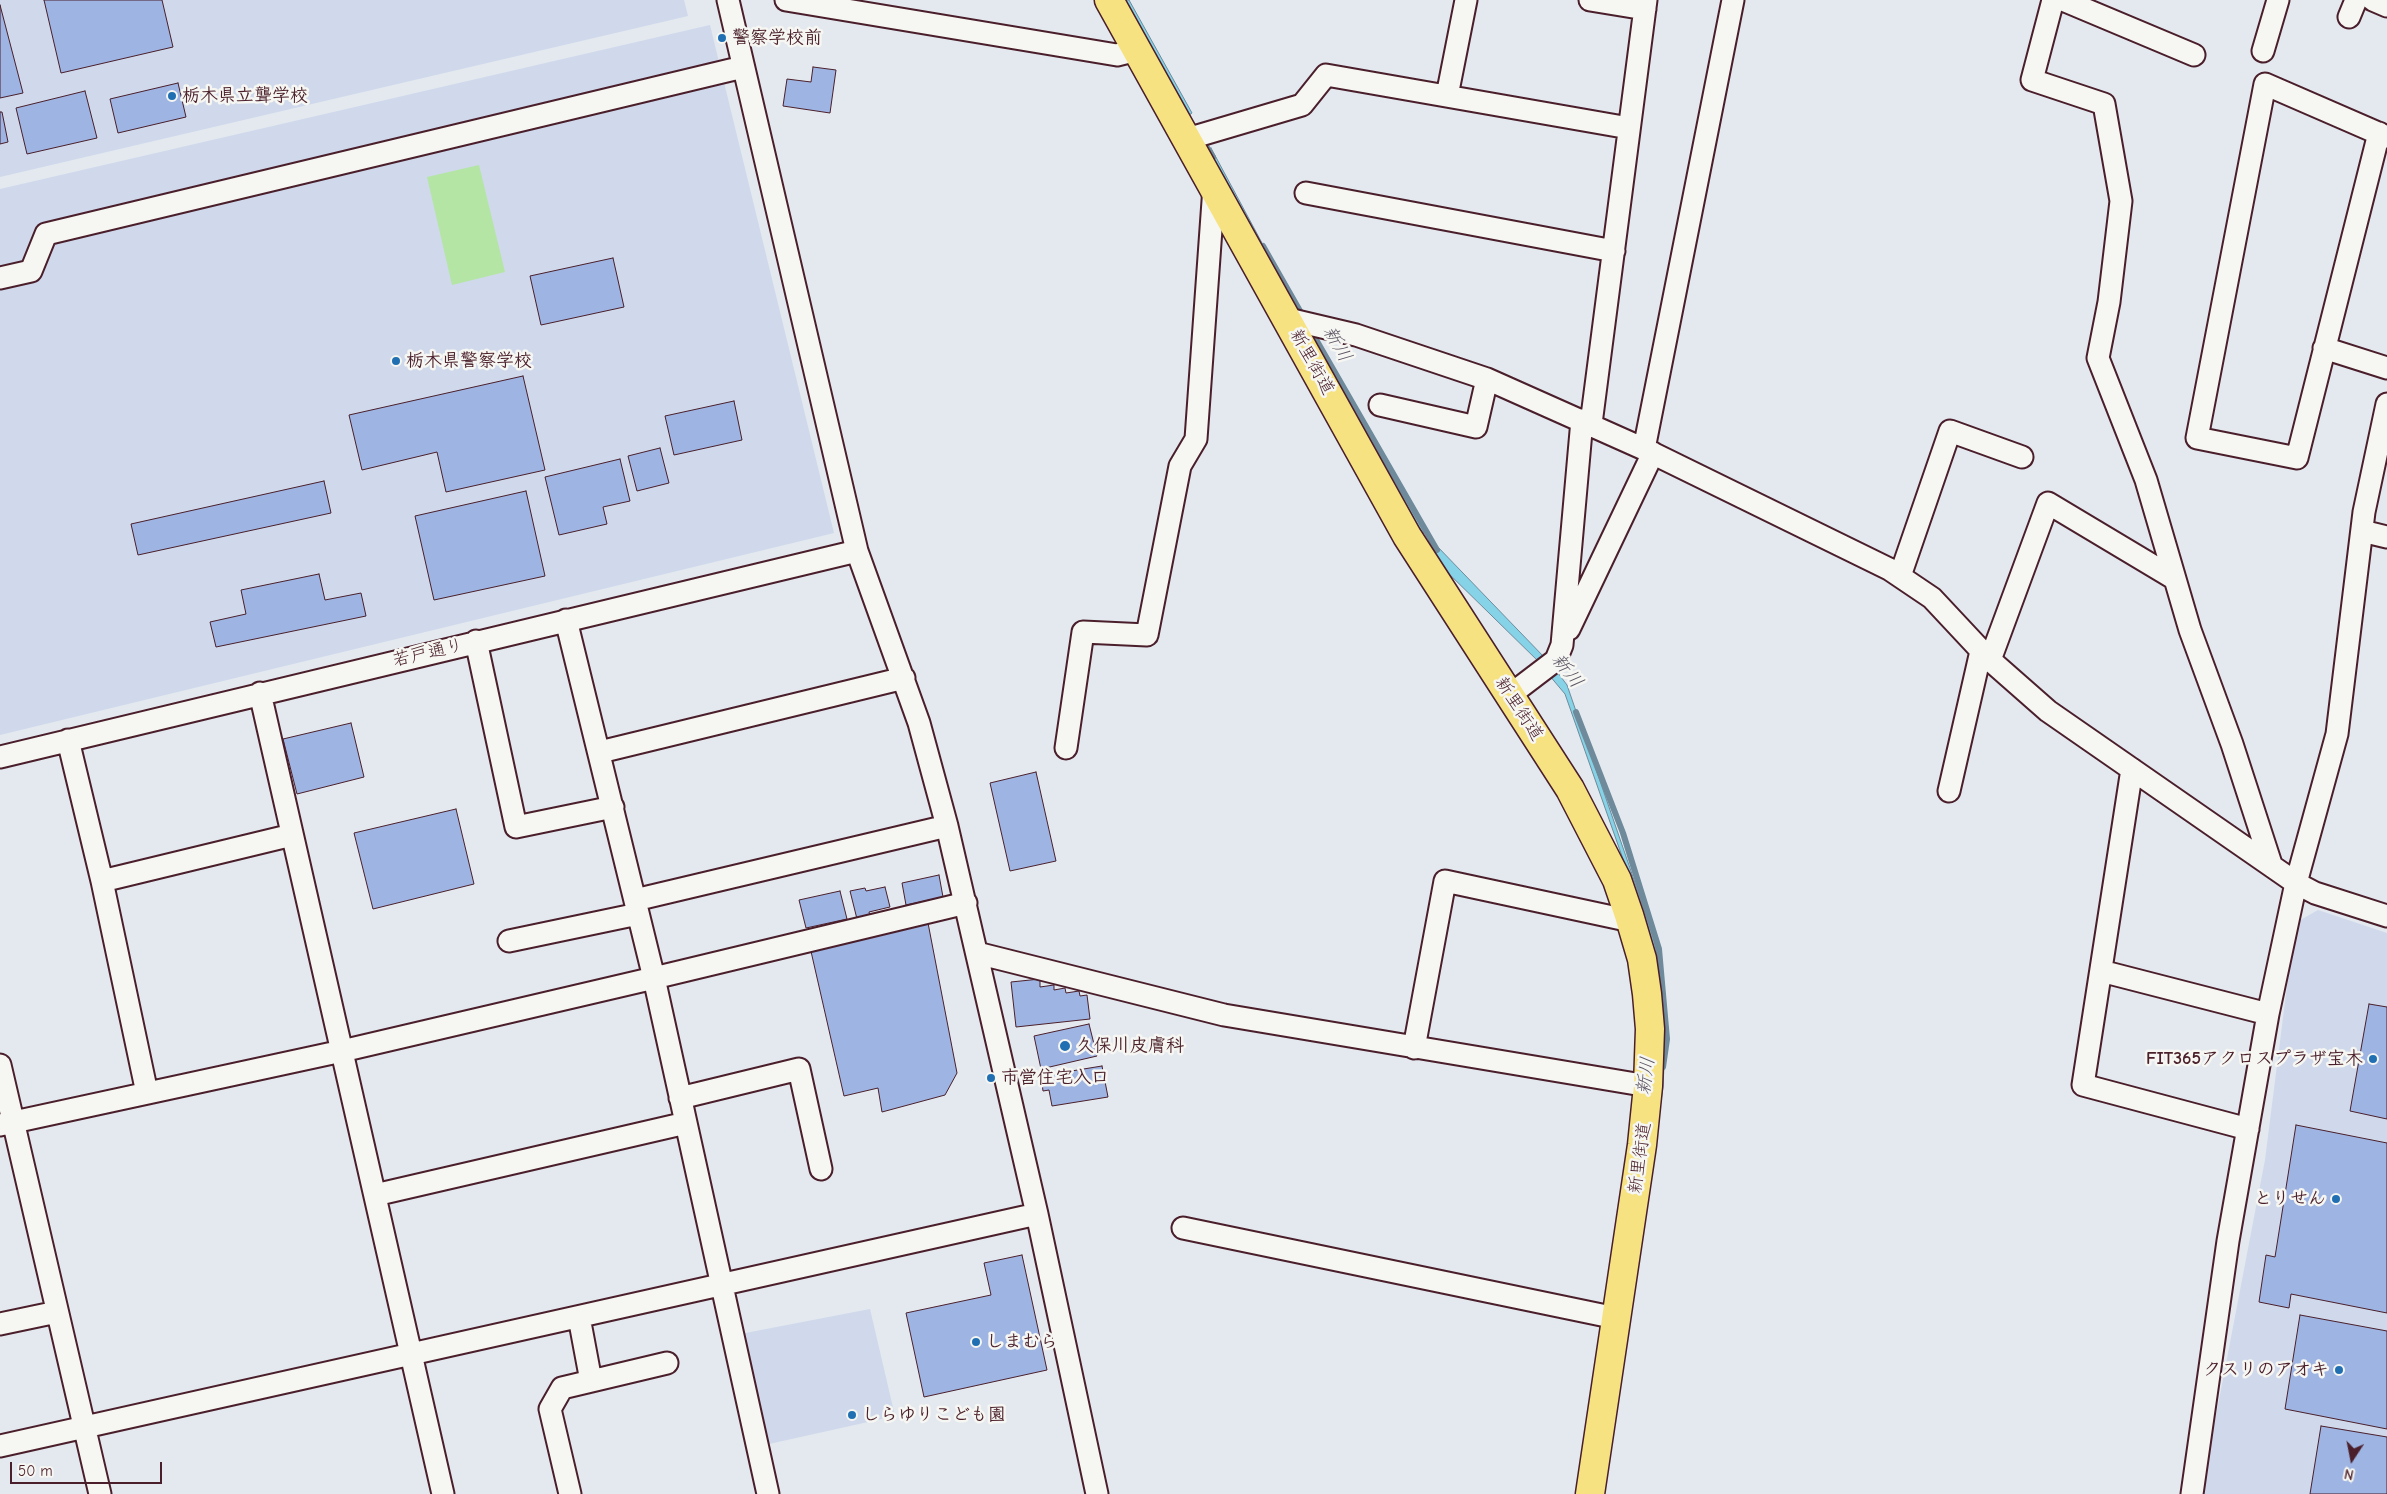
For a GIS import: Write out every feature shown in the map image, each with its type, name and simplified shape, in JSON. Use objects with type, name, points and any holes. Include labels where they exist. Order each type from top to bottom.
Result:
[{"type":"main road","name":"新里街道","points":[[1109,0],[1137,50],[1196,137],[1214,187],[1292,320],[1407,536],[1570,788],[1617,880],[1642,959],[1650,1028],[1648,1086],[1590,1494]]},
{"type":"street","points":[[728,0],[856,551],[904,678],[934,776],[966,902],[1037,1214],[1097,1494]]},
{"type":"street","points":[[786,0],[1117,55],[1137,50]]},
{"type":"street","points":[[1447,96],[1466,0]]},
{"type":"street","points":[[1552,660],[1614,251],[1645,4],[1590,0]]},
{"type":"street","points":[[1510,694],[1552,660],[1648,451],[1733,0]]},
{"type":"street","points":[[2053,0],[2032,80],[2104,104],[2121,201],[2109,302],[2098,358],[2146,480],[2190,630],[2232,744],[2271,864]]},
{"type":"street","points":[[2063,0],[2194,54]]},
{"type":"street","points":[[2263,51],[2278,0]]},
{"type":"street","points":[[2373,0],[2387,6]]},
{"type":"street","points":[[0,278],[31,270],[46,234],[744,67]]},
{"type":"street","points":[[1196,137],[1302,105],[1326,75],[1630,128]]},
{"type":"street","points":[[2264,84],[2383,135],[2324,348],[2297,458],[2197,438],[2264,84]]},
{"type":"street","points":[[1066,748],[1083,632],[1147,635],[1180,466],[1196,439],[1214,187]]},
{"type":"street","points":[[1306,193],[1614,251]]},
{"type":"street","points":[[1292,320],[1356,335],[1486,379],[1587,422],[1648,451],[1900,576],[1932,598],[1985,656],[2048,711],[2296,883],[2315,893],[2387,916]]},
{"type":"street","points":[[2324,348],[2387,368]]},
{"type":"street","points":[[1380,405],[1476,427],[1486,379]]},
{"type":"street","points":[[2192,1494],[2228,1240],[2268,1014],[2296,883],[2337,734],[2362,531],[2386,409]]},
{"type":"street","points":[[1900,576],[1950,431],[2022,457]]},
{"type":"street","points":[[1949,791],[1985,656],[2048,503],[2175,579]]},
{"type":"street","points":[[2362,531],[2387,537]]},
{"type":"street","name":"若戸通り","points":[[0,757],[856,551]]},
{"type":"street","points":[[566,620],[600,752],[654,978],[768,1494]]},
{"type":"street","points":[[476,641],[516,828],[613,807]]},
{"type":"street","points":[[600,752],[904,678]]},
{"type":"street","points":[[260,693],[443,1494]]},
{"type":"street","points":[[68,740],[102,882],[147,1093]]},
{"type":"street","points":[[2132,769],[2083,1085],[2248,1129]]},
{"type":"street","points":[[509,941],[947,826]]},
{"type":"street","points":[[102,882],[292,835]]},
{"type":"street","points":[[1414,1048],[1445,881],[1630,921]]},
{"type":"street","points":[[6,1124],[342,1051],[966,902]]},
{"type":"street","points":[[977,953],[1224,1015],[1648,1086]]},
{"type":"street","points":[[2101,972],[2268,1014]]},
{"type":"street","points":[[0,1066],[6,1124],[57,1312],[100,1494]]},
{"type":"street","points":[[680,1098],[799,1069],[821,1169]]},
{"type":"street","points":[[375,1195],[686,1123]]},
{"type":"street","points":[[0,1446],[1037,1214]]},
{"type":"street","points":[[1182,1228],[1616,1318]]},
{"type":"street","points":[[0,1324],[57,1312]]},
{"type":"street","points":[[579,1317],[591,1381]]},
{"type":"street","points":[[570,1494],[550,1409],[562,1388],[667,1363]]},
{"type":"shaded area","name":"栃木県立聾学校","points":[[0,0],[684,0],[688,16],[0,177]]},
{"type":"shaded area","name":"栃木県警察学校","points":[[710,25],[834,533],[0,735],[0,189]]},
{"type":"shaded area","points":[[2318,910],[2387,933],[2387,1494],[2201,1494],[2265,1160],[2295,923]]},
{"type":"shaded area","points":[[870,1309],[895,1416],[760,1446],[735,1335]]},
{"type":"green space","points":[[479,165],[505,272],[452,285],[427,177]]},
{"type":"water","points":[[1119,0],[1129,0],[1192,113],[1185,118]]},
{"type":"water","points":[[1211,148],[1291,297],[1285,300],[1204,152]]},
{"type":"water","points":[[1310,330],[1425,531],[1419,536],[1303,334]]},
{"type":"water","points":[[1435,544],[1545,658],[1540,663],[1443,568],[1427,549]]},
{"type":"water","points":[[1555,669],[1567,685],[1653,935],[1658,959],[1665,1044],[1663,1087],[1632,1301],[1656,1092],[1630,879],[1565,694],[1549,675]]},
{"type":"building","points":[[44,0],[162,0],[173,47],[61,73]]},
{"type":"building","points":[[0,5],[23,93],[0,98]]},
{"type":"building","points":[[813,67],[836,70],[830,113],[783,106],[787,79],[811,82]]},
{"type":"building","points":[[178,83],[186,117],[118,133],[110,99]]},
{"type":"building","points":[[85,91],[97,138],[27,154],[16,108]]},
{"type":"building","points":[[0,112],[2,112],[8,142],[0,144]]},
{"type":"building","points":[[613,258],[624,307],[541,325],[530,276]]},
{"type":"building","points":[[523,376],[545,470],[446,492],[437,452],[362,470],[349,415]]},
{"type":"building","points":[[734,401],[742,440],[674,455],[665,416]]},
{"type":"building","points":[[660,448],[669,483],[637,491],[628,456]]},
{"type":"building","points":[[620,459],[630,501],[603,507],[607,524],[559,535],[545,477]]},
{"type":"building","points":[[324,481],[331,513],[138,555],[131,524]]},
{"type":"building","points":[[526,491],[545,576],[434,600],[415,516]]},
{"type":"building","points":[[319,574],[325,600],[361,593],[366,616],[216,647],[210,622],[246,614],[241,590]]},
{"type":"building","points":[[351,723],[364,777],[297,794],[283,739]]},
{"type":"building","points":[[1036,772],[1056,861],[1010,871],[990,783]]},
{"type":"building","points":[[456,809],[474,884],[373,909],[354,833]]},
{"type":"building","points":[[939,875],[943,897],[906,905],[902,883]]},
{"type":"building","points":[[885,887],[890,907],[869,912],[870,916],[857,919],[850,891],[865,888],[866,891]]},
{"type":"building","points":[[840,891],[847,919],[806,928],[799,900]]},
{"type":"building","points":[[928,923],[957,1073],[945,1095],[882,1112],[878,1088],[844,1096],[810,947]]},
{"type":"building","points":[[1040,979],[1040,987],[1054,985],[1054,990],[1065,988],[1066,993],[1079,991],[1080,996],[1087,995],[1090,1019],[1016,1027],[1011,982]]},
{"type":"building","name":"FIT365アクロスプラザ宝木","points":[[2369,1004],[2387,1007],[2387,1119],[2350,1111]]},
{"type":"building","name":"久保川皮膚科","points":[[1089,1024],[1097,1056],[1041,1069],[1034,1036]]},
{"type":"building","points":[[1102,1066],[1108,1097],[1052,1106],[1049,1090],[1043,1091],[1041,1076]]},
{"type":"building","name":"とりせん","points":[[2296,1125],[2387,1143],[2387,1313],[2291,1294],[2289,1308],[2259,1302],[2266,1255],[2275,1257]]},
{"type":"building","name":"しまむら","points":[[1022,1255],[1047,1370],[924,1397],[906,1313],[991,1295],[984,1263]]},
{"type":"building","name":"クスリのアオキ","points":[[2300,1315],[2387,1331],[2387,1429],[2285,1409]]},
{"type":"building","points":[[2321,1426],[2387,1437],[2387,1494],[2310,1494]]},
{"type":"waterway","name":"新川","points":[[1201,138],[1213,157]]},
{"type":"waterway","name":"新川","points":[[1263,246],[1304,318]]},
{"type":"waterway","name":"新川","points":[[1310,329],[1437,550]]},
{"type":"waterway","name":"新川","points":[[1576,712],[1623,833],[1659,949],[1667,1039],[1663,1067]]},
{"type":"place","name":"警察学校前","points":[[722,38]]},
{"type":"place","name":"栃木県立聾学校","points":[[172,96]]},
{"type":"place","name":"栃木県警察学校","points":[[396,361]]},
{"type":"place","name":"久保川皮膚科","points":[[1065,1046]]},
{"type":"place","name":"FIT365アクロスプラザ宝木","points":[[2373,1059]]},
{"type":"place","name":"市営住宅入口","points":[[991,1078]]},
{"type":"place","name":"とりせん","points":[[2336,1199]]},
{"type":"place","name":"しまむら","points":[[976,1342]]},
{"type":"place","name":"クスリのアオキ","points":[[2339,1370]]},
{"type":"place","name":"しらゆりこども園","points":[[852,1415]]}]
